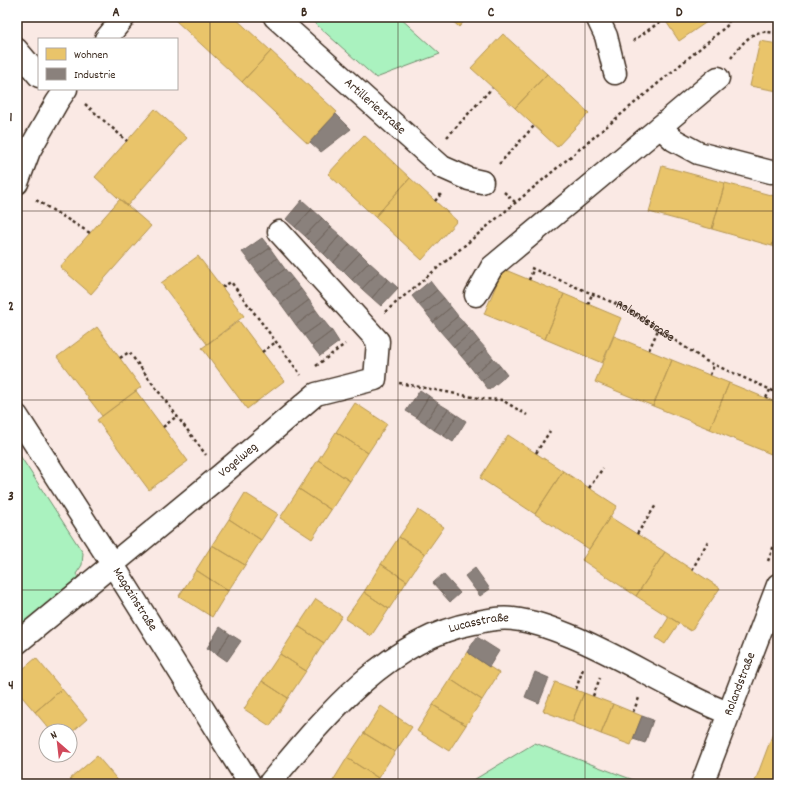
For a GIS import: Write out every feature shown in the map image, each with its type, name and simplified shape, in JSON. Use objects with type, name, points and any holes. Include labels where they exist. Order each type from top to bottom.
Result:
[{"type":"street","points":[[107,38],[124,17]]},
{"type":"street","name":"Artilleriestraße","points":[[275,17],[442,167],[469,179],[482,182]]},
{"type":"street","points":[[597,17],[606,36],[613,64]]},
{"type":"street","points":[[17,50],[38,75]]},
{"type":"street","points":[[476,295],[492,267],[667,133],[718,78]]},
{"type":"street","points":[[24,190],[29,151],[63,95]]},
{"type":"street","points":[[667,133],[698,153],[771,172],[778,171]]},
{"type":"street","points":[[279,232],[378,341],[375,378]]},
{"type":"street","name":"Vogelweg","points":[[17,643],[113,565],[316,394],[375,378]]},
{"type":"street","name":"Magazinstraße","points":[[17,416],[113,565],[250,784]]},
{"type":"street","name":"Rolandstraße","points":[[702,784],[778,585]]},
{"type":"street","name":"Lucasstraße","points":[[269,784],[318,726],[374,673],[400,653],[426,638],[456,626],[490,620],[512,619],[533,622],[571,636],[643,671],[711,707],[729,713]]},
{"type":"path","points":[[315,367],[366,328],[729,24],[728,17]]},
{"type":"path","points":[[613,64],[664,20]]},
{"type":"path","points":[[718,78],[721,70],[740,47],[754,34],[763,31],[778,34]]},
{"type":"path","points":[[429,156],[492,88]]},
{"type":"path","points":[[63,95],[127,141]]},
{"type":"path","points":[[482,182],[534,126]]},
{"type":"path","points":[[24,190],[90,233]]},
{"type":"path","name":"Rolandstraße","points":[[511,252],[525,266],[626,308],[706,361],[778,393]]},
{"type":"path","points":[[529,280],[534,270]]},
{"type":"path","points":[[222,287],[231,282],[316,394]]},
{"type":"path","points":[[588,304],[592,294]]},
{"type":"path","points":[[650,350],[658,330]]},
{"type":"path","points":[[262,352],[276,342]]},
{"type":"path","points":[[120,358],[129,352],[221,475]]},
{"type":"path","points":[[710,375],[714,365]]},
{"type":"path","points":[[375,378],[483,399],[502,400],[527,415]]},
{"type":"path","points":[[766,398],[770,390]]},
{"type":"path","points":[[163,427],[177,416]]},
{"type":"path","points":[[536,453],[550,431]]},
{"type":"path","points":[[590,488],[603,468]]},
{"type":"path","points":[[637,534],[656,505]]},
{"type":"path","points":[[692,570],[708,542]]},
{"type":"green space","points":[[308,17],[399,17],[440,54],[376,78]]},
{"type":"green space","points":[[17,451],[83,553],[82,565],[76,574],[78,577],[17,628]]},
{"type":"green space","points":[[535,743],[644,784],[467,784]]},
{"type":"building: Wohnen","points":[[178,17],[234,17],[271,51],[242,82],[175,20]]},
{"type":"building: Wohnen","points":[[448,17],[468,17],[459,27]]},
{"type":"building: Wohnen","points":[[663,17],[714,17],[679,41]]},
{"type":"building: Wohnen","points":[[503,34],[547,74],[515,108],[471,68]]},
{"type":"building: Wohnen","points":[[760,41],[778,44],[778,91],[750,86]]},
{"type":"building: Wohnen","points":[[271,51],[337,112],[308,144],[242,82]]},
{"type":"building: Wohnen","points":[[547,74],[589,113],[557,147],[515,108]]},
{"type":"building: Wohnen","points":[[155,109],[187,138],[127,206],[95,177]]},
{"type":"building: Wohnen","points":[[364,135],[410,178],[375,217],[328,174]]},
{"type":"building: Wohnen","points":[[662,166],[725,183],[712,229],[649,212]]},
{"type":"building: Wohnen","points":[[410,178],[457,221],[422,260],[375,217]]},
{"type":"building: Wohnen","points":[[725,183],[778,197],[778,225],[772,246],[712,229]]},
{"type":"building: Wohnen","points":[[120,199],[151,226],[91,294],[60,267]]},
{"type":"building: Wohnen","points":[[778,225],[778,247],[772,246]]},
{"type":"building: Wohnen","points":[[198,256],[244,316],[207,344],[161,283]]},
{"type":"building: Wohnen","points":[[503,269],[564,294],[545,339],[484,314]]},
{"type":"building: Wohnen","points":[[564,294],[621,318],[602,363],[545,339]]},
{"type":"building: Wohnen","points":[[239,321],[284,381],[247,409],[202,348]]},
{"type":"building: Wohnen","points":[[97,327],[141,387],[102,416],[57,357]]},
{"type":"building: Wohnen","points":[[614,336],[672,360],[653,406],[595,382]]},
{"type":"building: Wohnen","points":[[672,360],[729,383],[710,429],[653,406]]},
{"type":"building: Wohnen","points":[[729,383],[778,403],[778,437],[771,454],[710,429]]},
{"type":"building: Wohnen","points":[[136,391],[188,461],[149,490],[97,420]]},
{"type":"building: Wohnen","points":[[355,403],[387,424],[368,453],[336,432]]},
{"type":"building: Wohnen","points":[[336,432],[368,453],[350,481],[318,460]]},
{"type":"building: Wohnen","points":[[508,435],[563,471],[535,514],[480,478]]},
{"type":"building: Wohnen","points":[[318,460],[350,481],[331,510],[299,489]]},
{"type":"building: Wohnen","points":[[563,471],[617,506],[589,549],[535,514]]},
{"type":"building: Wohnen","points":[[299,489],[331,510],[312,539],[280,518]]},
{"type":"building: Wohnen","points":[[245,493],[278,514],[261,540],[229,519]]},
{"type":"building: Wohnen","points":[[418,510],[444,527],[425,554],[399,537]]},
{"type":"building: Wohnen","points":[[610,517],[665,552],[636,596],[582,560]]},
{"type":"building: Wohnen","points":[[229,519],[261,540],[245,565],[212,545]]},
{"type":"building: Wohnen","points":[[399,537],[425,554],[407,581],[381,564]]},
{"type":"building: Wohnen","points":[[212,545],[245,565],[228,591],[196,570]]},
{"type":"building: Wohnen","points":[[665,552],[720,588],[691,631],[636,596]]},
{"type":"building: Wohnen","points":[[381,564],[407,581],[389,609],[364,592]]},
{"type":"building: Wohnen","points":[[196,570],[228,591],[212,617],[179,596]]},
{"type":"building: Wohnen","points":[[364,592],[389,609],[371,636],[345,619]]},
{"type":"building: Wohnen","points":[[316,599],[342,616],[324,643],[298,626]]},
{"type":"building: Wohnen","points":[[669,617],[679,623],[665,644],[656,638]]},
{"type":"building: Wohnen","points":[[298,626],[324,643],[306,671],[280,654]]},
{"type":"building: Wohnen","points":[[467,652],[499,673],[482,700],[450,679]]},
{"type":"building: Wohnen","points":[[280,654],[306,671],[288,698],[262,681]]},
{"type":"building: Wohnen","points":[[36,658],[62,689],[35,712],[17,691],[17,674]]},
{"type":"building: Wohnen","points":[[450,679],[482,700],[466,725],[433,705]]},
{"type":"building: Wohnen","points":[[262,681],[288,698],[270,726],[244,709]]},
{"type":"building: Wohnen","points":[[555,682],[584,693],[572,722],[543,711]]},
{"type":"building: Wohnen","points":[[62,689],[87,719],[78,727],[78,723],[44,723],[35,712]]},
{"type":"building: Wohnen","points":[[584,693],[613,704],[601,734],[572,722]]},
{"type":"building: Wohnen","points":[[613,704],[642,716],[631,745],[601,734]]},
{"type":"building: Wohnen","points":[[433,705],[466,725],[449,751],[417,731]]},
{"type":"building: Wohnen","points":[[381,706],[412,727],[395,752],[364,733]]},
{"type":"building: Wohnen","points":[[775,728],[778,729],[778,784],[754,784]]},
{"type":"building: Wohnen","points":[[364,733],[395,752],[378,778],[347,758]]},
{"type":"building: Wohnen","points":[[97,756],[121,784],[74,784],[70,779]]},
{"type":"building: Wohnen","points":[[347,758],[378,778],[375,784],[331,784]]},
{"type":"building: Industrie","points":[[336,114],[351,129],[321,152],[310,142]]},
{"type":"building: Industrie","points":[[302,200],[312,209],[295,227],[286,219]]},
{"type":"building: Industrie","points":[[312,209],[322,218],[305,236],[295,227]]},
{"type":"building: Industrie","points":[[322,218],[331,227],[314,245],[305,236]]},
{"type":"building: Industrie","points":[[331,227],[340,235],[324,254],[314,245]]},
{"type":"building: Industrie","points":[[340,235],[350,244],[333,263],[324,254]]},
{"type":"building: Industrie","points":[[262,238],[270,248],[250,262],[242,252]]},
{"type":"building: Industrie","points":[[350,244],[360,253],[343,271],[333,263]]},
{"type":"building: Industrie","points":[[270,248],[277,258],[258,273],[250,262]]},
{"type":"building: Industrie","points":[[360,253],[369,262],[352,280],[343,271]]},
{"type":"building: Industrie","points":[[277,258],[285,269],[266,283],[258,273]]},
{"type":"building: Industrie","points":[[369,262],[379,271],[362,289],[352,280]]},
{"type":"building: Industrie","points":[[285,269],[293,279],[273,294],[266,283]]},
{"type":"building: Industrie","points":[[379,271],[388,279],[372,298],[362,289]]},
{"type":"building: Industrie","points":[[293,279],[301,289],[281,304],[273,294]]},
{"type":"building: Industrie","points":[[388,279],[398,288],[381,306],[372,298]]},
{"type":"building: Industrie","points":[[430,281],[437,290],[419,305],[412,296]]},
{"type":"building: Industrie","points":[[301,289],[309,300],[289,315],[281,304]]},
{"type":"building: Industrie","points":[[437,290],[444,298],[426,313],[419,305]]},
{"type":"building: Industrie","points":[[444,298],[451,307],[433,322],[426,313]]},
{"type":"building: Industrie","points":[[309,300],[316,310],[296,325],[289,315]]},
{"type":"building: Industrie","points":[[451,307],[458,316],[440,331],[433,322]]},
{"type":"building: Industrie","points":[[316,310],[324,321],[304,335],[296,325]]},
{"type":"building: Industrie","points":[[458,316],[465,324],[447,339],[440,331]]},
{"type":"building: Industrie","points":[[324,321],[332,331],[312,346],[304,335]]},
{"type":"building: Industrie","points":[[465,324],[472,332],[454,347],[447,339]]},
{"type":"building: Industrie","points":[[332,331],[339,342],[320,356],[312,346]]},
{"type":"building: Industrie","points":[[472,332],[479,341],[461,356],[454,347]]},
{"type":"building: Industrie","points":[[479,341],[486,349],[468,364],[461,356]]},
{"type":"building: Industrie","points":[[486,349],[493,358],[475,373],[468,364]]},
{"type":"building: Industrie","points":[[493,358],[500,366],[482,381],[475,373]]},
{"type":"building: Industrie","points":[[500,366],[507,375],[489,390],[482,381]]},
{"type":"building: Industrie","points":[[420,390],[429,396],[416,417],[406,411]]},
{"type":"building: Industrie","points":[[429,396],[438,403],[425,423],[416,417]]},
{"type":"building: Industrie","points":[[438,403],[448,409],[434,430],[425,423]]},
{"type":"building: Industrie","points":[[448,409],[457,415],[444,436],[434,430]]},
{"type":"building: Industrie","points":[[457,415],[466,421],[453,442],[444,436]]},
{"type":"building: Industrie","points":[[475,568],[490,589],[480,596],[465,576]]},
{"type":"building: Industrie","points":[[443,574],[460,593],[450,602],[433,583]]},
{"type":"building: Industrie","points":[[220,627],[230,634],[217,654],[207,648]]},
{"type":"building: Industrie","points":[[230,634],[241,641],[227,661],[217,654]]},
{"type":"building: Industrie","points":[[477,637],[499,651],[489,667],[467,652]]},
{"type":"building: Industrie","points":[[535,672],[549,678],[539,703],[525,697]]},
{"type":"building: Industrie","points":[[642,716],[653,720],[645,743],[633,739]]}]
